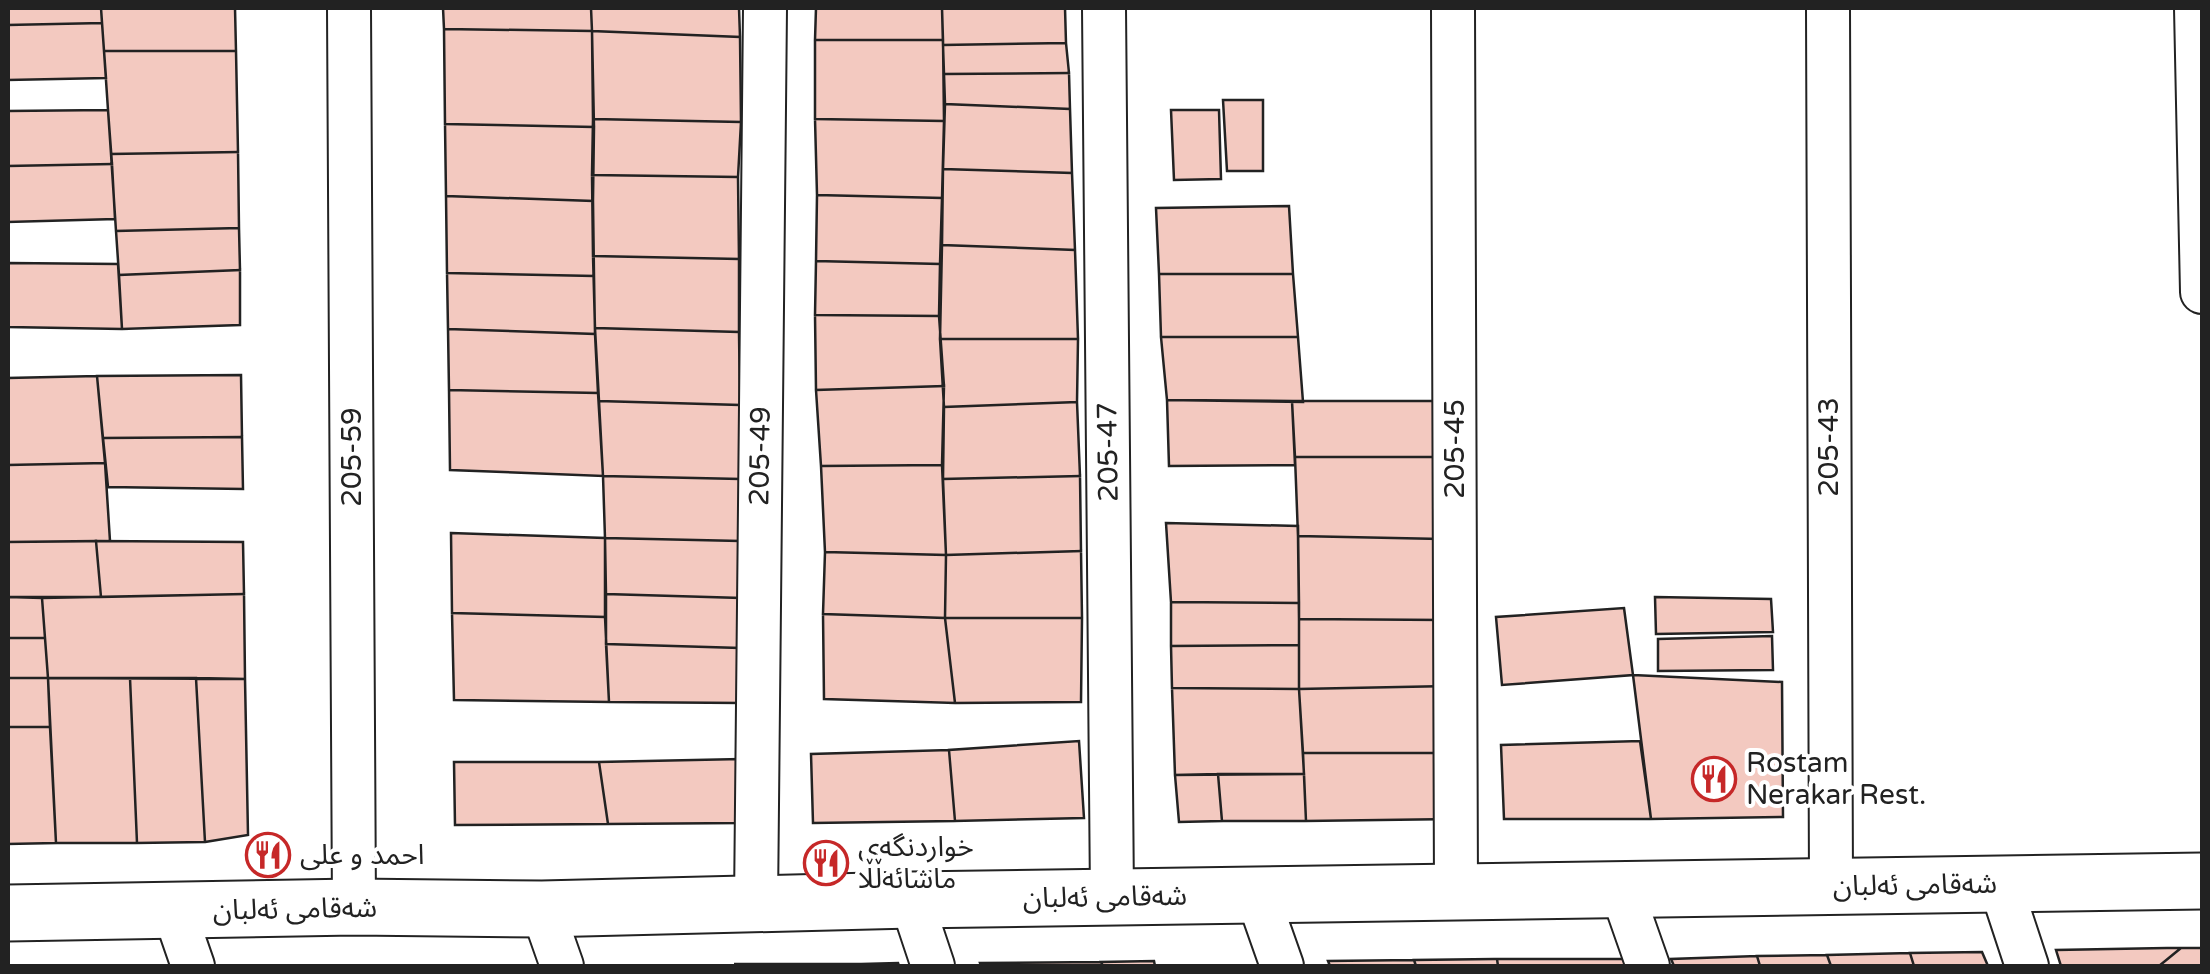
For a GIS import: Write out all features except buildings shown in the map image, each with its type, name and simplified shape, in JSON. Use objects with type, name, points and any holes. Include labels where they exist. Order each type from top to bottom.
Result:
[{"type":"street","name":"205-59","points":[[349,8],[354,907]]},
{"type":"street","name":"205-49","points":[[756,904],[765,8]]},
{"type":"street","name":"205-47","points":[[1104,8],[1112,897]]},
{"type":"street","name":"205-45","points":[[1453,8],[1456,891]]},
{"type":"street","name":"205-43","points":[[1828,8],[1831,886]]},
{"type":"street","points":[[2196,8],[2202,292]]},
{"type":"street","name":"شەقامی ئەلبان","points":[[8,913],[354,907],[542,909],[2202,881]]},
{"type":"street","points":[[2000,884],[2027,966]]},
{"type":"street","points":[[1622,889],[1648,966]]},
{"type":"street","points":[[1257,895],[1282,966]]},
{"type":"street","points":[[911,900],[933,966]]},
{"type":"street","points":[[542,909],[562,966]]},
{"type":"street","points":[[174,910],[193,966]]},
{"type":"place","name":"Rostam Nerakar Rest.","points":[[1714,779]]},
{"type":"place","name":"احمد و علی","points":[[268,855]]},
{"type":"place","name":"خواردنگەی ماشائەڵڵا","points":[[826,863]]}]
